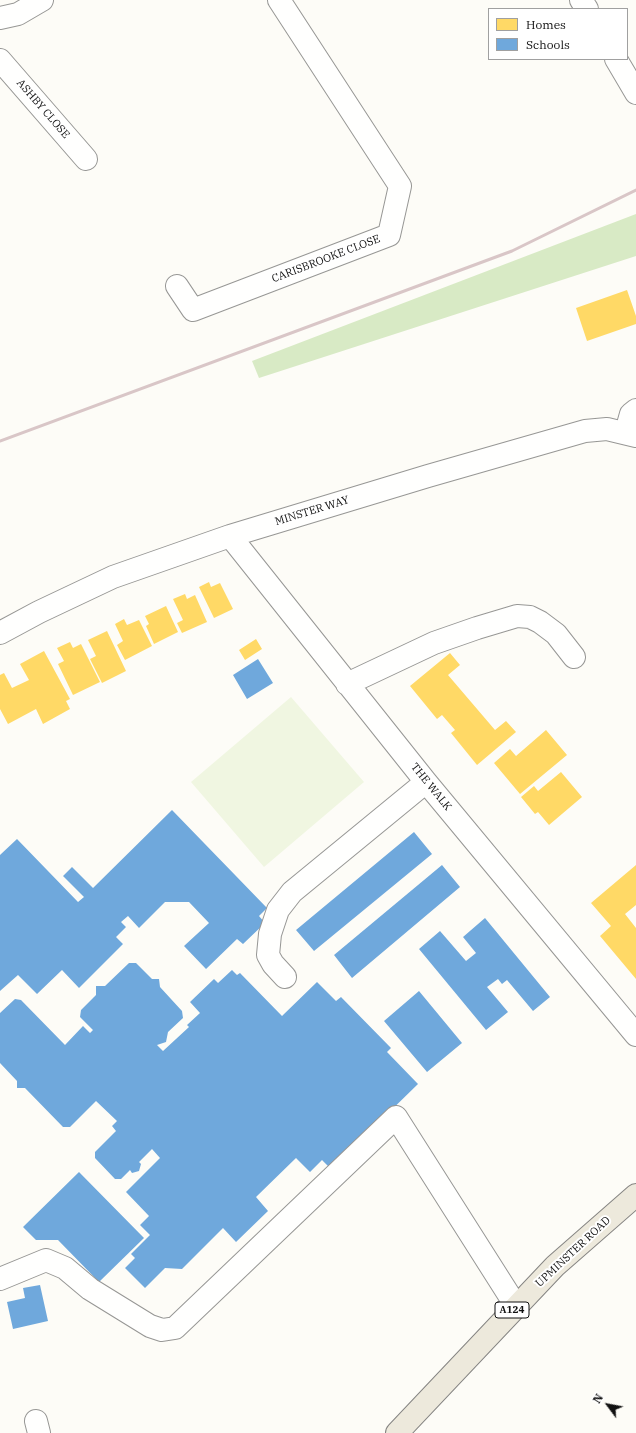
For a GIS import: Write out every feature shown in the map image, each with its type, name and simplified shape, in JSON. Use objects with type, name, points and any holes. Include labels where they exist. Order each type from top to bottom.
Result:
[{"type":"main road","name":"UPMINSTER ROAD","points":[[397,1433],[555,1266],[636,1195]]},
{"type":"street","points":[[0,18],[18,14],[42,0]]},
{"type":"street","name":"CARISBROOKE CLOSE","points":[[177,286],[193,310],[389,235],[400,186],[279,0]]},
{"type":"street","name":"ASHBY CLOSE","points":[[0,60],[86,159]]},
{"type":"street","points":[[617,60],[636,93]]},
{"type":"street","points":[[631,434],[631,414],[636,410]]},
{"type":"street","name":"MINSTER WAY","points":[[0,633],[39,612],[113,578],[230,536],[585,430],[607,429],[631,434]]},
{"type":"street","name":"THE WALK","points":[[230,536],[426,782],[636,1035]]},
{"type":"street","points":[[347,684],[434,644],[477,628],[517,616],[530,617],[540,622],[556,634],[574,657]]},
{"type":"street","points":[[285,977],[273,964],[268,955],[270,934],[278,910],[292,892],[426,782]]},
{"type":"street","points":[[0,1279],[46,1260],[65,1268],[90,1289],[150,1326],[162,1330],[175,1328],[396,1117],[516,1306]]},
{"type":"green space","points":[[636,214],[636,256],[259,378],[252,361]]},
{"type":"green space","points":[[291,697],[364,782],[264,867],[191,782]]},
{"type":"building: Homes","points":[[627,290],[636,316],[636,324],[587,341],[576,308]]},
{"type":"building: Homes","points":[[209,582],[211,587],[220,583],[233,609],[214,618],[199,587]]},
{"type":"building: Homes","points":[[185,594],[187,599],[195,595],[207,622],[182,633],[177,623],[183,620],[173,599]]},
{"type":"building: Homes","points":[[166,606],[178,632],[154,644],[146,626],[149,624],[145,616]]},
{"type":"building: Homes","points":[[124,619],[127,625],[139,620],[152,646],[125,660],[117,645],[123,641],[115,624]]},
{"type":"building: Homes","points":[[107,631],[126,671],[102,683],[90,659],[96,656],[88,640]]},
{"type":"building: Homes","points":[[256,639],[262,649],[245,660],[239,650]]},
{"type":"building: Homes","points":[[70,642],[73,648],[81,644],[100,682],[73,695],[58,664],[64,661],[57,648]]},
{"type":"building: Homes","points":[[44,651],[70,699],[66,701],[70,709],[43,724],[36,709],[8,724],[0,709],[0,675],[4,673],[12,688],[29,680],[20,664]]},
{"type":"building: Homes","points":[[450,653],[460,665],[448,675],[495,730],[506,721],[516,732],[477,765],[451,733],[455,730],[442,715],[437,719],[410,686]]},
{"type":"building: Homes","points":[[546,730],[567,755],[520,794],[494,763],[510,749],[516,756]]},
{"type":"building: Homes","points":[[561,772],[582,797],[549,825],[538,812],[535,814],[521,797],[534,786],[538,791]]},
{"type":"building: Homes","points":[[636,865],[636,905],[625,914],[636,928],[636,979],[600,936],[611,926],[591,903]]},
{"type":"building: Schools","points":[[258,659],[273,683],[247,699],[233,675]]},
{"type":"building: Schools","points":[[172,810],[267,908],[259,916],[265,923],[243,944],[237,939],[206,969],[184,946],[209,923],[189,902],[165,902],[139,928],[128,916],[121,922],[126,927],[116,937],[123,944],[79,988],[62,970],[37,994],[18,975],[0,991],[0,855],[17,839],[78,902],[84,897],[63,876],[72,867],[93,888]]},
{"type":"building: Schools","points":[[414,832],[432,854],[314,951],[296,930]]},
{"type":"building: Schools","points":[[442,865],[460,887],[352,978],[334,955]]},
{"type":"building: Schools","points":[[485,918],[550,997],[533,1011],[507,980],[502,984],[498,979],[487,987],[508,1012],[486,1030],[419,949],[440,931],[466,961],[476,953],[463,937]]},
{"type":"building: Schools","points":[[129,963],[136,963],[152,979],[159,979],[160,987],[182,1011],[183,1018],[168,1032],[166,1042],[157,1045],[163,1051],[189,1027],[187,1025],[200,1013],[190,1002],[214,979],[218,983],[232,970],[237,975],[240,973],[282,1016],[317,982],[336,1001],[341,997],[391,1048],[387,1052],[418,1084],[331,1169],[322,1160],[310,1172],[296,1158],[256,1197],[268,1211],[236,1242],[223,1228],[182,1269],[165,1268],[145,1288],[125,1268],[135,1258],[131,1254],[150,1235],[140,1225],[149,1216],[126,1192],[160,1158],[152,1149],[139,1162],[141,1164],[139,1171],[132,1173],[130,1170],[121,1179],[115,1179],[95,1158],[95,1152],[116,1131],[112,1126],[117,1121],[96,1101],[70,1127],[63,1127],[25,1088],[17,1088],[17,1081],[0,1063],[0,1013],[15,999],[21,1000],[65,1045],[83,1026],[90,1033],[93,1030],[80,1017],[81,1010],[96,995],[96,986],[105,986]]},
{"type":"building: Schools","points":[[419,991],[462,1043],[427,1072],[384,1021]]},
{"type":"building: Schools","points":[[79,1172],[144,1238],[99,1282],[58,1240],[36,1240],[23,1227]]},
{"type":"building: Schools","points":[[40,1285],[48,1321],[13,1329],[7,1302],[25,1298],[23,1288]]},
{"type":"railway","points":[[0,441],[512,251],[636,190]]}]
